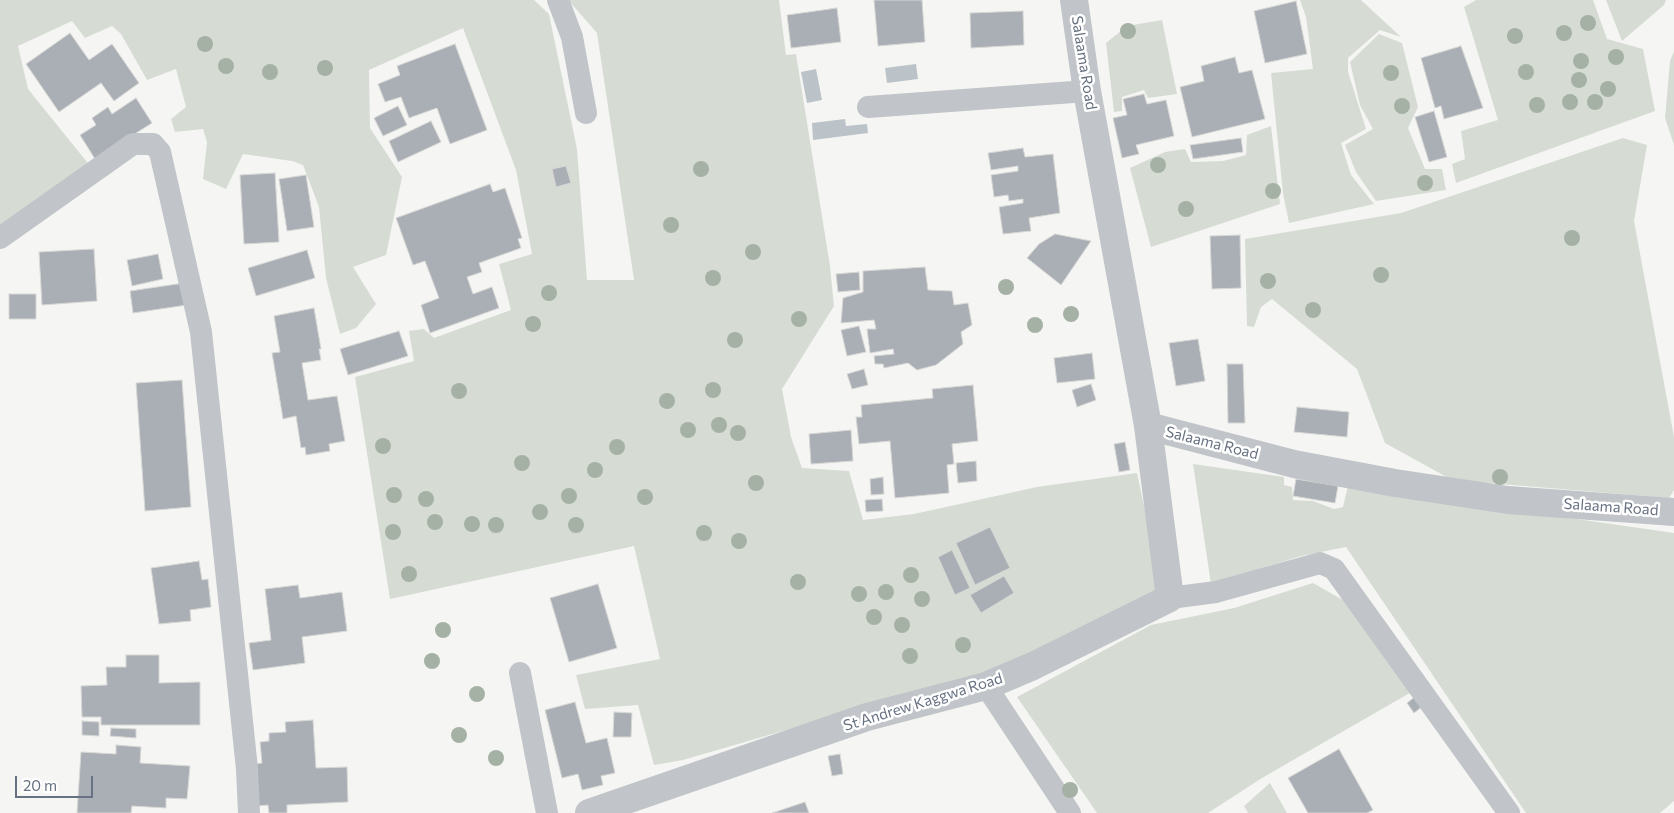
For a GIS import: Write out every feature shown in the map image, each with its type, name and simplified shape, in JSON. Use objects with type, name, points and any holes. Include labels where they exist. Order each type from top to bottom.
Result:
[{"type":"street","points":[[558,0],[572,36],[586,113]]},
{"type":"street","name":"Salaama Road","points":[[1074,0],[1087,91],[1148,426],[1294,464],[1395,483],[1508,500],[1674,512]]},
{"type":"street","points":[[868,107],[1087,91]]},
{"type":"street","points":[[0,238],[133,144],[153,144],[160,152],[201,332],[247,769],[249,813]]},
{"type":"street","points":[[1148,426],[1170,598],[1216,592],[1320,563],[1334,569],[1509,813]]},
{"type":"street","name":"St Andrew Kaggwa Road","points":[[589,813],[867,717],[986,686],[1033,666],[1170,598]]},
{"type":"street","points":[[520,673],[546,813]]},
{"type":"street","points":[[986,686],[1070,813]]},
{"type":"shaded area","points":[[0,0],[534,0],[549,14],[577,149],[587,280],[634,280],[597,33],[568,0],[779,0],[786,55],[796,54],[830,266],[834,306],[782,389],[791,437],[802,468],[849,471],[863,520],[914,514],[1037,487],[1137,473],[1155,558],[1162,611],[1048,666],[900,697],[683,760],[654,765],[638,705],[585,709],[576,675],[660,659],[634,546],[390,599],[355,377],[414,361],[409,331],[424,329],[434,338],[511,310],[499,264],[532,254],[516,170],[463,28],[369,70],[370,128],[402,177],[386,255],[353,267],[376,304],[356,328],[340,334],[326,278],[319,207],[303,165],[292,161],[243,154],[226,189],[203,179],[207,142],[203,129],[175,132],[171,119],[186,107],[176,69],[147,80],[121,34],[112,26],[85,38],[72,21],[18,46],[28,89],[91,167],[0,228]]},
{"type":"shaded area","points":[[1300,0],[1361,0],[1401,37],[1380,30],[1348,58],[1348,72],[1366,129],[1341,143],[1351,175],[1374,204],[1289,223],[1283,193],[1271,73],[1313,69],[1306,17]]},
{"type":"shaded area","points":[[1476,0],[1593,0],[1607,39],[1643,49],[1655,111],[1456,183],[1452,164],[1465,159],[1461,131],[1498,120],[1464,7]]},
{"type":"shaded area","points":[[1606,0],[1666,0],[1664,5],[1622,41]]},
{"type":"shaded area","points":[[1162,20],[1177,94],[1148,98],[1144,90],[1122,97],[1122,111],[1114,112],[1106,43],[1127,26]]},
{"type":"shaded area","points":[[1379,34],[1402,43],[1418,107],[1408,128],[1425,169],[1442,169],[1446,190],[1376,201],[1356,172],[1345,145],[1373,129],[1360,105],[1350,62]]},
{"type":"shaded area","points":[[1674,51],[1674,145],[1665,118],[1670,61]]},
{"type":"shaded area","points":[[916,64],[918,79],[887,83],[885,68]]},
{"type":"shaded area","points":[[816,69],[822,100],[807,103],[801,72]]},
{"type":"shaded area","points":[[845,119],[846,126],[867,124],[868,133],[813,140],[812,123]]},
{"type":"shaded area","points":[[1271,126],[1280,204],[1151,247],[1130,168],[1165,152],[1185,149],[1191,162],[1223,161],[1246,155],[1247,135]]},
{"type":"shaded area","points":[[1623,138],[1647,145],[1634,221],[1674,437],[1674,490],[1669,498],[1452,480],[1385,443],[1357,369],[1272,299],[1261,307],[1254,327],[1247,326],[1245,239],[1401,213]]},
{"type":"shaded area","points":[[1193,464],[1284,477],[1284,485],[1292,487],[1293,500],[1313,501],[1334,509],[1343,507],[1348,486],[1674,533],[1674,801],[1660,813],[1526,813],[1346,547],[1301,556],[1211,584]]},
{"type":"shaded area","points":[[1313,583],[1343,600],[1415,690],[1262,778],[1208,813],[1097,813],[1017,697],[1151,625],[1234,608]]},
{"type":"shaded area","points":[[1270,783],[1287,813],[1248,813],[1244,806]]},
{"type":"building","points":[[874,0],[922,0],[925,42],[878,46]]},
{"type":"building","points":[[1296,1],[1307,54],[1265,63],[1254,11]]},
{"type":"building","points":[[837,8],[841,42],[791,48],[787,15]]},
{"type":"building","points":[[1023,11],[1024,45],[971,48],[970,13]]},
{"type":"building","points":[[70,33],[89,60],[112,44],[139,83],[114,101],[101,83],[59,112],[26,64]]},
{"type":"building","points":[[455,44],[487,130],[450,144],[437,108],[409,118],[401,97],[385,102],[378,84],[400,75],[397,66]]},
{"type":"building","points":[[1461,46],[1483,108],[1444,119],[1441,106],[1435,108],[1421,58]]},
{"type":"building","points":[[1235,57],[1239,73],[1252,70],[1265,119],[1192,137],[1180,87],[1204,81],[1201,66]]},
{"type":"building","points":[[1144,94],[1147,104],[1166,100],[1174,136],[1136,145],[1139,154],[1122,158],[1113,118],[1127,115],[1123,99]]},
{"type":"building","points":[[136,98],[152,123],[95,159],[80,135],[96,125],[92,118],[108,107],[112,114]]},
{"type":"building","points":[[398,106],[407,125],[383,136],[374,118]]},
{"type":"building","points":[[1434,111],[1447,157],[1429,162],[1415,117]]},
{"type":"building","points":[[431,121],[441,142],[398,162],[389,141]]},
{"type":"building","points":[[1241,138],[1243,152],[1193,159],[1190,145]]},
{"type":"building","points":[[1023,148],[1025,157],[1053,154],[1060,213],[1029,218],[1031,231],[1003,234],[999,207],[1023,203],[1023,199],[1009,201],[1008,195],[994,197],[991,175],[1018,171],[1018,166],[991,170],[988,153]]},
{"type":"building","points":[[566,166],[571,183],[556,187],[552,169]]},
{"type":"building","points":[[275,173],[279,242],[244,244],[240,175]]},
{"type":"building","points":[[306,175],[314,227],[287,231],[279,179]]},
{"type":"building","points":[[490,184],[493,192],[505,188],[522,238],[518,239],[521,248],[479,263],[482,272],[467,277],[473,294],[492,287],[499,308],[430,333],[421,305],[439,298],[425,261],[413,265],[396,218]]},
{"type":"building","points":[[1055,234],[1091,241],[1061,285],[1027,258],[1039,244]]},
{"type":"building","points":[[1240,235],[1241,288],[1212,289],[1210,236]]},
{"type":"building","points":[[94,249],[97,301],[42,305],[39,252]]},
{"type":"building","points":[[307,250],[315,278],[256,296],[248,268]]},
{"type":"building","points":[[158,254],[163,279],[132,286],[127,260]]},
{"type":"building","points":[[925,267],[928,290],[952,291],[954,305],[968,303],[972,325],[961,332],[963,344],[936,365],[917,370],[908,363],[884,368],[883,364],[875,364],[874,356],[894,354],[893,349],[870,353],[867,329],[876,329],[874,320],[841,323],[843,298],[863,292],[863,271]]},
{"type":"building","points":[[859,272],[860,290],[838,292],[836,274]]},
{"type":"building","points":[[184,283],[187,305],[133,313],[130,291]]},
{"type":"building","points":[[9,294],[36,294],[36,319],[9,319]]},
{"type":"building","points":[[314,308],[321,360],[302,363],[308,400],[337,396],[345,441],[329,444],[330,451],[306,455],[305,447],[301,448],[296,416],[283,419],[272,353],[280,352],[274,316]]},
{"type":"building","points":[[859,326],[866,352],[847,356],[841,330]]},
{"type":"building","points":[[399,331],[408,356],[348,375],[340,349]]},
{"type":"building","points":[[1198,339],[1205,381],[1176,386],[1169,343]]},
{"type":"building","points":[[1092,353],[1095,379],[1057,383],[1054,358]]},
{"type":"building","points":[[1227,364],[1243,364],[1245,423],[1228,423]]},
{"type":"building","points":[[864,369],[868,385],[852,389],[847,374]]},
{"type":"building","points":[[182,380],[191,507],[145,511],[136,383]]},
{"type":"building","points":[[1091,384],[1096,400],[1077,407],[1072,390]]},
{"type":"building","points":[[973,385],[978,441],[952,444],[954,464],[947,465],[949,493],[895,498],[890,441],[859,444],[856,417],[862,417],[861,405],[933,398],[932,389]]},
{"type":"building","points":[[1297,407],[1349,412],[1347,437],[1294,432]]},
{"type":"building","points":[[851,430],[853,461],[811,464],[809,434]]},
{"type":"building","points":[[1125,442],[1130,470],[1119,472],[1114,444]]},
{"type":"building","points":[[976,461],[977,481],[958,483],[956,463]]},
{"type":"building","points":[[883,477],[884,494],[871,495],[870,479]]},
{"type":"building","points":[[1296,479],[1338,486],[1335,503],[1293,496]]},
{"type":"building","points":[[882,499],[883,511],[866,512],[865,500]]},
{"type":"building","points":[[990,527],[1010,568],[975,585],[956,543]]},
{"type":"building","points":[[952,550],[970,588],[955,595],[938,557]]},
{"type":"building","points":[[199,561],[202,580],[208,579],[211,607],[190,610],[191,621],[159,624],[151,568]]},
{"type":"building","points":[[1004,576],[1014,593],[981,613],[970,595]]},
{"type":"building","points":[[598,584],[617,648],[569,662],[550,598]]},
{"type":"building","points":[[298,585],[300,598],[342,592],[347,631],[302,637],[305,663],[253,670],[249,643],[271,640],[265,589]]},
{"type":"building","points":[[126,655],[159,655],[159,683],[200,682],[200,725],[101,725],[101,717],[82,717],[81,686],[107,685],[106,667],[126,667]]},
{"type":"building","points":[[1416,696],[1423,706],[1414,713],[1407,703]]},
{"type":"building","points":[[575,702],[586,743],[607,738],[615,773],[601,776],[603,785],[582,790],[578,774],[562,778],[545,710]]},
{"type":"building","points":[[614,712],[632,713],[631,737],[613,737]]},
{"type":"building","points":[[313,720],[316,768],[347,767],[348,802],[287,805],[287,813],[269,813],[268,805],[257,806],[255,764],[262,763],[260,742],[269,741],[269,733],[286,732],[285,722]]},
{"type":"building","points":[[82,721],[99,722],[99,736],[82,735]]},
{"type":"building","points":[[111,728],[136,729],[136,738],[110,736]]},
{"type":"building","points":[[116,745],[141,747],[140,763],[190,766],[187,799],[166,798],[166,808],[132,806],[131,813],[77,813],[81,752],[116,754]]},
{"type":"building","points":[[1339,749],[1373,810],[1367,813],[1308,813],[1288,778]]},
{"type":"building","points":[[840,754],[843,774],[832,776],[828,756]]},
{"type":"building","points":[[805,802],[809,813],[772,813]]}]
